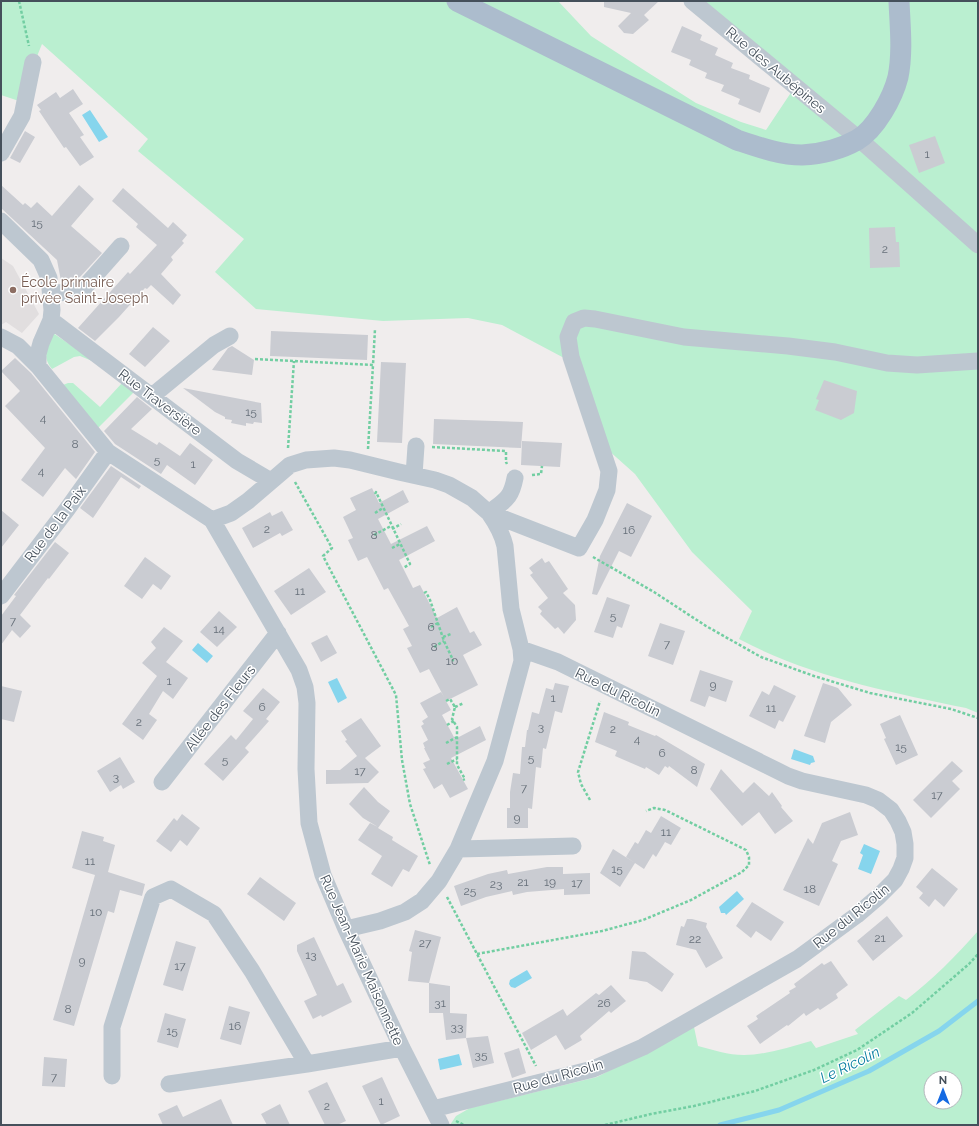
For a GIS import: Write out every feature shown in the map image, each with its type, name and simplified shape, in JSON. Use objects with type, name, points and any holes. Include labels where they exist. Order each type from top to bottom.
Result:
[{"type":"main road","points":[[457,1],[737,140],[772,151],[802,155],[832,151],[859,139],[877,121],[892,95],[898,77],[900,42],[899,1]]},
{"type":"street","name":"Rue des Aubépines","points":[[692,1],[859,139],[978,245]]},
{"type":"street","points":[[1,153],[22,116],[33,62]]},
{"type":"street","points":[[1,221],[41,260],[49,278],[52,310],[51,320],[38,354],[38,366]]},
{"type":"street","points":[[51,294],[82,290],[121,246]]},
{"type":"street","points":[[489,513],[579,548],[595,520],[607,490],[609,471],[571,357],[568,337],[574,322],[584,318],[684,337],[788,346],[835,352],[887,363],[917,365],[978,361]]},
{"type":"street","name":"Rue Traversière","points":[[51,320],[237,461],[271,481]]},
{"type":"street","points":[[152,396],[214,345],[230,336]]},
{"type":"street","name":"Rue Jean-Marie Maisonnette","points":[[1,337],[18,346],[38,366],[108,452],[212,520],[299,670],[305,687],[307,703],[306,769],[309,823],[323,875],[346,929],[402,1048],[441,1125]]},
{"type":"street","points":[[414,475],[416,446]]},
{"type":"street","name":"Rue de la Paix","points":[[1,596],[68,508],[108,452]]},
{"type":"street","points":[[212,520],[231,513],[248,501],[290,465],[306,460],[334,458],[435,480],[462,492],[472,498],[489,513],[499,527],[503,536],[510,609],[521,649],[522,661],[495,761],[458,849],[439,881],[422,901],[406,912],[380,921],[346,929]]},
{"type":"street","points":[[489,513],[512,491],[515,478]]},
{"type":"street","name":"Allée des Fleurs","points":[[162,782],[278,633]]},
{"type":"street","name":"Rue du Ricolin","points":[[433,1109],[593,1069],[643,1047],[797,959],[857,915],[878,897],[895,880],[905,858],[903,832],[898,821],[891,810],[878,800],[866,795],[808,783],[788,776],[558,662],[521,649]]},
{"type":"street","points":[[458,849],[573,846]]},
{"type":"street","points":[[112,1076],[112,1027],[150,905],[153,898],[171,889],[214,914],[252,971],[307,1064]]},
{"type":"street","points":[[169,1084],[307,1064],[402,1048]]},
{"type":"path","points":[[19,1],[33,62]]},
{"type":"path","points":[[367,464],[375,329]]},
{"type":"path","points":[[255,359],[373,365]]},
{"type":"path","points":[[294,361],[287,456],[293,480],[332,548],[323,556],[396,695],[402,760],[410,804],[429,864],[538,1071]]},
{"type":"path","points":[[416,446],[471,449]]},
{"type":"path","points":[[374,494],[376,492],[410,564],[403,568]]},
{"type":"path","points":[[375,513],[383,508]]},
{"type":"path","points":[[374,535],[401,524]]},
{"type":"path","points":[[392,548],[400,544]]},
{"type":"path","points":[[579,548],[600,562],[654,592],[706,626],[762,657],[814,676],[870,693],[951,709],[978,718]]},
{"type":"path","points":[[424,593],[426,592],[432,606],[444,642],[454,660],[452,661]]},
{"type":"path","points":[[427,609],[432,606]]},
{"type":"path","points":[[431,627],[438,623]]},
{"type":"path","points":[[443,638],[451,634]]},
{"type":"path","points":[[434,647],[444,642]]},
{"type":"path","points":[[590,800],[581,784],[578,772],[605,686]]},
{"type":"path","points":[[446,701],[450,699],[455,707],[452,719],[458,726],[457,765],[465,779],[463,780]]},
{"type":"path","points":[[455,707],[464,703]]},
{"type":"path","points":[[447,725],[454,721]]},
{"type":"path","points":[[446,743],[457,737]]},
{"type":"path","points":[[447,764],[457,759]]},
{"type":"path","points":[[477,954],[602,932],[643,920],[691,900],[742,872],[749,865],[749,857],[746,850],[665,810],[654,808],[646,811]]},
{"type":"path","points":[[605,1125],[755,1091],[814,1070],[858,1050],[912,1013],[969,964],[978,954]]},
{"type":"shaded area","name":"École primaire privée Saint-Joseph","points":[[1,258],[13,266],[39,314],[22,333],[6,322],[1,325]]},
{"type":"green space","points":[[1,1],[558,1],[591,36],[696,103],[741,122],[766,130],[798,82],[704,1],[978,1],[978,713],[966,708],[879,689],[821,673],[765,652],[739,639],[752,611],[692,552],[635,474],[607,449],[566,359],[502,325],[468,318],[383,321],[256,309],[215,272],[244,239],[138,151],[148,139],[42,44],[19,101],[1,95]]},
{"type":"green space","points":[[53,333],[97,363],[80,356],[74,357],[52,369],[47,360],[46,352]]},
{"type":"green space","points":[[73,383],[100,407],[122,383],[134,392],[97,429],[63,385]]},
{"type":"green space","points":[[978,931],[978,1125],[450,1125],[456,1116],[470,1108],[597,1077],[694,1027],[698,1046],[732,1054],[752,1055],[811,1041],[816,1048],[858,1034],[855,1030],[899,996],[906,1000],[944,967]]},
{"type":"water","points":[[90,110],[108,137],[99,142],[82,115]]},
{"type":"water","points":[[198,643],[213,656],[207,663],[192,650]]},
{"type":"water","points":[[337,678],[347,698],[338,703],[328,682]]},
{"type":"water","points":[[794,749],[813,756],[815,762],[811,763],[810,765],[791,759]]},
{"type":"water","points":[[864,844],[880,851],[871,874],[858,869],[863,855],[860,853]]},
{"type":"water","points":[[737,891],[744,899],[726,915],[725,913],[721,913],[719,907]]},
{"type":"water","points":[[527,970],[532,978],[515,988],[511,987],[509,984],[510,980]]},
{"type":"water","points":[[459,1054],[462,1065],[440,1070],[438,1059]]},
{"type":"building","points":[[604,1],[659,1],[644,15],[649,20],[633,34],[624,33],[618,26],[631,13],[604,7]]},
{"type":"building","points":[[682,26],[702,35],[700,40],[718,48],[715,55],[733,63],[731,68],[750,75],[749,79],[770,88],[760,113],[738,104],[740,99],[721,91],[724,85],[705,78],[707,73],[689,65],[691,60],[671,52]]},
{"type":"building","points":[[73,89],[83,104],[69,113],[84,135],[80,137],[94,157],[80,166],[66,147],[64,148],[39,111],[41,110],[37,105],[56,92],[60,98]]},
{"type":"building","points":[[25,131],[35,137],[20,163],[10,158]]},
{"type":"building","points":[[935,136],[945,163],[919,173],[909,145]]},
{"type":"building","points":[[1,185],[23,205],[25,203],[31,208],[37,202],[52,216],[79,185],[94,199],[71,226],[102,253],[79,278],[61,281],[57,260],[1,208]]},
{"type":"building","points":[[123,188],[168,228],[173,222],[187,235],[182,241],[184,243],[171,257],[173,260],[161,274],[181,295],[173,305],[151,285],[147,289],[145,288],[95,341],[78,328],[128,272],[130,274],[157,245],[136,227],[138,224],[112,201]]},
{"type":"building","points":[[895,227],[896,242],[899,242],[900,267],[870,268],[869,228]]},
{"type":"building","points":[[153,327],[170,341],[145,367],[129,354]]},
{"type":"building","points":[[271,331],[368,335],[367,360],[270,356]]},
{"type":"building","points":[[232,346],[254,360],[252,375],[212,370],[228,348]]},
{"type":"building","points":[[15,358],[31,373],[95,452],[76,479],[65,468],[43,497],[21,480],[45,448],[5,406],[20,391],[1,371]]},
{"type":"building","points":[[381,362],[406,363],[402,443],[377,442]]},
{"type":"building","points":[[824,380],[857,391],[854,413],[841,420],[815,410],[819,400],[816,399]]},
{"type":"building","points":[[183,388],[261,403],[262,423],[246,423],[246,426],[231,423],[232,420],[225,419],[225,417],[215,412]]},
{"type":"building","points":[[137,397],[152,409],[131,429],[157,445],[159,442],[180,456],[190,443],[213,460],[195,485],[167,465],[161,474],[115,444],[104,431]]},
{"type":"building","points":[[434,419],[523,422],[521,448],[433,444]]},
{"type":"building","points":[[522,441],[562,443],[560,467],[521,465]]},
{"type":"building","points":[[111,466],[141,486],[139,489],[121,477],[93,518],[80,508]]},
{"type":"building","points":[[372,488],[379,503],[403,490],[409,502],[378,519],[391,544],[427,526],[435,541],[399,560],[413,588],[420,585],[437,618],[457,607],[470,633],[474,631],[482,645],[463,655],[478,685],[446,701],[451,710],[442,715],[455,739],[480,726],[486,740],[451,758],[468,789],[450,798],[442,784],[434,789],[423,769],[426,768],[423,763],[430,760],[423,743],[428,740],[421,726],[424,724],[422,721],[428,717],[420,703],[441,692],[444,697],[429,669],[420,673],[407,648],[412,646],[403,629],[409,626],[388,588],[384,590],[367,557],[358,561],[348,540],[353,538],[343,517],[356,510],[350,498]]},
{"type":"building","points":[[627,503],[652,516],[631,557],[619,551],[597,595],[592,594],[600,556]]},
{"type":"building","points":[[1,510],[19,525],[1,548]]},
{"type":"building","points":[[282,511],[293,530],[282,536],[280,533],[253,548],[242,528],[270,512],[272,516]]},
{"type":"building","points":[[55,542],[69,553],[20,615],[31,626],[20,638],[12,630],[1,645],[1,616],[16,596],[14,595]]},
{"type":"building","points":[[145,557],[171,576],[161,590],[153,584],[142,599],[124,586]]},
{"type":"building","points":[[542,558],[545,563],[549,561],[568,589],[563,593],[575,605],[576,620],[564,634],[558,627],[555,629],[540,614],[542,611],[538,607],[548,598],[530,575],[533,573],[529,568]]},
{"type":"building","points":[[309,568],[326,592],[291,615],[274,591]]},
{"type":"building","points":[[607,597],[630,605],[622,628],[617,626],[613,638],[594,632]]},
{"type":"building","points":[[219,611],[237,627],[217,647],[200,632]]},
{"type":"building","points":[[660,623],[685,631],[673,665],[648,656]]},
{"type":"building","points":[[164,627],[183,641],[166,662],[188,678],[173,699],[163,691],[149,714],[157,720],[143,740],[122,724],[157,676],[142,663],[156,648],[151,642]]},
{"type":"building","points":[[327,635],[337,653],[321,662],[311,643]]},
{"type":"building","points":[[700,670],[733,681],[726,702],[709,696],[705,707],[690,701]]},
{"type":"building","points":[[555,683],[569,686],[562,713],[555,711],[546,749],[543,748],[541,768],[536,767],[532,809],[528,808],[528,828],[507,828],[507,808],[510,808],[510,792],[513,773],[520,774],[522,747],[525,747],[527,730],[532,712],[539,714],[546,688],[553,690]]},
{"type":"building","points":[[823,683],[838,688],[852,705],[831,722],[825,743],[804,736]]},
{"type":"building","points":[[774,685],[796,696],[783,722],[779,720],[775,729],[749,716],[762,691],[769,695]]},
{"type":"building","points":[[1,686],[22,691],[14,722],[1,719]]},
{"type":"building","points":[[263,688],[280,702],[266,719],[269,721],[245,748],[249,752],[223,781],[204,764],[231,735],[236,740],[253,719],[243,711]]},
{"type":"building","points":[[604,712],[629,722],[628,725],[655,736],[656,735],[705,764],[697,787],[669,766],[668,768],[665,766],[659,775],[646,767],[645,769],[615,756],[617,751],[595,742]]},
{"type":"building","points":[[900,715],[918,755],[896,765],[884,739],[886,738],[880,724]]},
{"type":"building","points":[[361,718],[381,746],[365,758],[379,772],[368,783],[326,784],[326,770],[340,770],[357,756],[345,741],[347,740],[341,731]]},
{"type":"building","points":[[120,757],[135,782],[123,789],[121,785],[110,792],[97,771]]},
{"type":"building","points":[[952,761],[963,771],[952,781],[960,789],[931,818],[913,800]]},
{"type":"building","points":[[721,769],[743,793],[754,782],[769,796],[772,792],[782,806],[781,807],[793,821],[775,834],[759,812],[742,826],[710,789]]},
{"type":"building","points":[[364,787],[378,802],[390,811],[378,828],[393,837],[392,840],[418,856],[409,872],[403,869],[392,887],[371,874],[382,856],[358,840],[370,823],[378,827],[363,818],[349,804]]},
{"type":"building","points":[[850,812],[858,835],[841,841],[832,861],[838,864],[819,906],[783,890],[808,838],[813,844],[822,823]]},
{"type":"building","points":[[182,814],[200,828],[187,846],[180,840],[171,852],[156,841],[174,818],[177,821]]},
{"type":"building","points":[[661,816],[681,828],[671,845],[665,842],[656,857],[653,854],[644,869],[626,857],[635,842],[638,844],[646,830],[651,833]]},
{"type":"building","points":[[82,831],[104,837],[103,841],[115,845],[108,872],[145,884],[142,896],[120,890],[114,913],[108,911],[74,1026],[53,1020],[95,875],[72,868]]},
{"type":"building","points":[[613,849],[635,863],[620,887],[600,873]]},
{"type":"building","points":[[547,867],[563,867],[563,874],[590,873],[590,894],[564,895],[564,889],[527,892],[513,895],[512,891],[486,897],[461,906],[454,886],[488,874],[507,870],[508,874]]},
{"type":"building","points":[[932,868],[958,889],[944,907],[935,899],[929,907],[919,898],[923,893],[916,887]]},
{"type":"building","points":[[260,877],[296,903],[284,921],[247,894]]},
{"type":"building","points":[[752,902],[784,922],[771,941],[756,931],[751,938],[736,926]]},
{"type":"building","points":[[887,916],[903,936],[873,961],[857,941]]},
{"type":"building","points":[[687,919],[707,923],[706,927],[723,958],[706,968],[696,950],[676,945],[681,926],[684,927]]},
{"type":"building","points":[[415,930],[441,937],[429,983],[408,981],[412,952],[409,951]]},
{"type":"building","points":[[314,937],[337,986],[343,983],[352,1002],[322,1017],[321,1015],[313,1019],[304,1001],[317,995],[297,951],[297,945]]},
{"type":"building","points":[[176,941],[196,947],[183,991],[163,985]]},
{"type":"building","points":[[632,951],[645,952],[674,974],[662,992],[647,982],[629,979]]},
{"type":"building","points":[[831,961],[848,985],[836,994],[838,998],[820,1010],[818,1008],[806,1016],[804,1013],[788,1026],[787,1025],[760,1044],[747,1026],[758,1019],[756,1016],[790,993],[789,991],[796,987],[794,984],[822,963],[824,965]]},
{"type":"building","points":[[429,983],[450,986],[450,1013],[467,1014],[466,1038],[446,1040],[443,1013],[429,1013]]},
{"type":"building","points":[[611,985],[626,1001],[611,1013],[609,1011],[580,1036],[582,1040],[565,1050],[556,1035],[531,1050],[522,1033],[563,1009],[567,1016],[596,993],[599,995]]},
{"type":"building","points":[[229,1006],[250,1012],[241,1045],[220,1039]]},
{"type":"building","points":[[165,1013],[186,1019],[178,1048],[157,1042]]},
{"type":"building","points":[[488,1036],[494,1063],[473,1068],[466,1038]]},
{"type":"building","points":[[519,1048],[526,1073],[512,1078],[504,1053]]},
{"type":"building","points":[[44,1057],[67,1059],[65,1087],[42,1086]]},
{"type":"building","points":[[382,1077],[400,1116],[381,1125],[362,1086]]},
{"type":"building","points":[[327,1082],[346,1121],[337,1125],[325,1125],[308,1091]]},
{"type":"building","points":[[221,1099],[233,1125],[163,1125],[158,1114],[177,1105],[183,1117]]},
{"type":"building","points":[[280,1104],[290,1125],[267,1125],[261,1114]]},
{"type":"waterway","name":"Le Ricolin","points":[[720,1125],[779,1110],[869,1071],[939,1031],[978,1001]]},
{"type":"place","name":"École primaire privée Saint-Joseph","points":[[13,290]]}]
